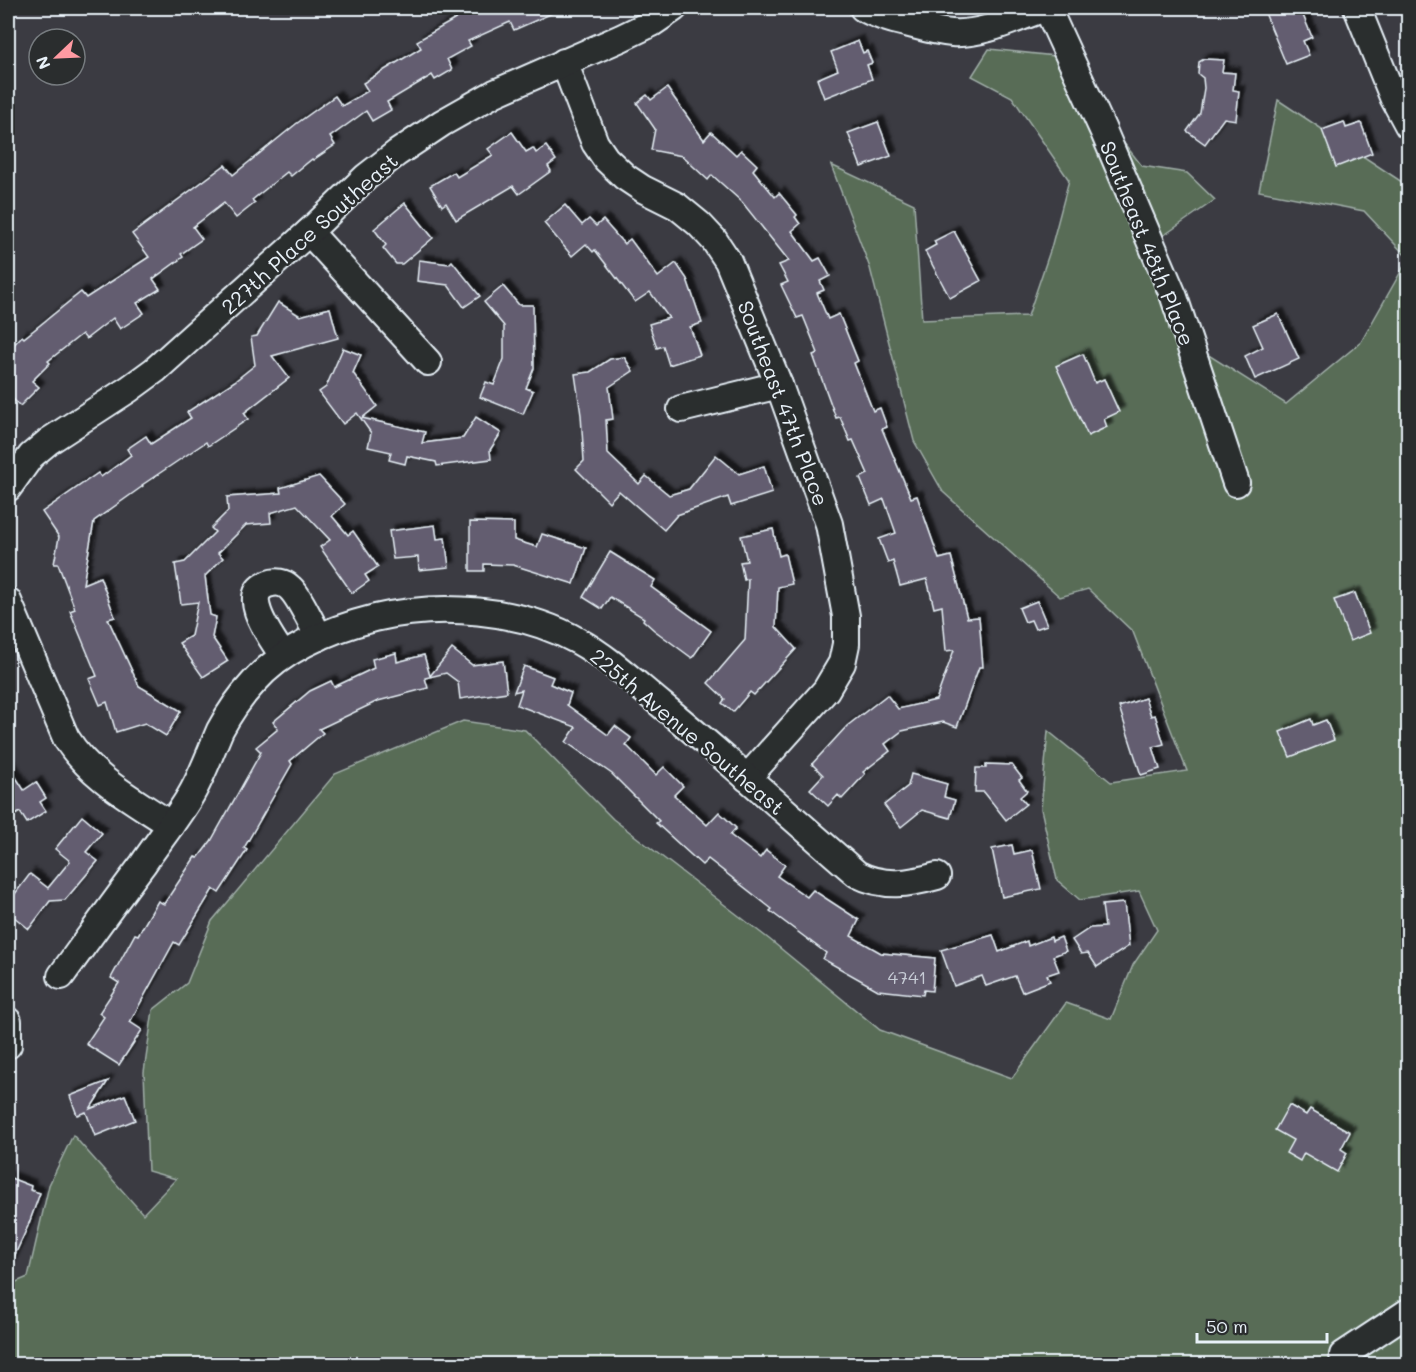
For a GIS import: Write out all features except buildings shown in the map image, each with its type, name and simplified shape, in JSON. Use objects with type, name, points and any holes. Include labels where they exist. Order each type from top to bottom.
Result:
[{"type":"street","name":"227th Place Southeast","points":[[8,488],[31,456],[49,441],[155,370],[309,232],[366,177],[406,147],[442,123],[495,93],[652,23],[674,8]]},
{"type":"street","points":[[863,8],[897,21],[954,33],[974,32],[1046,8]]},
{"type":"street","name":"Southeast 48th Place","points":[[1046,8],[1103,130],[1174,297],[1236,483]]},
{"type":"street","points":[[1358,8],[1393,97],[1408,125]]},
{"type":"street","name":"Southeast 47th Place","points":[[564,62],[595,143],[606,159],[625,177],[643,189],[677,206],[714,240],[738,282],[779,385],[829,524],[846,616],[846,644],[842,663],[826,690],[747,778]]},
{"type":"street","points":[[309,232],[428,362]]},
{"type":"street","points":[[681,409],[779,385]]},
{"type":"street","points":[[283,656],[258,613],[255,602],[257,593],[263,585],[273,582],[282,583],[291,589],[319,637]]},
{"type":"street","points":[[8,601],[66,738],[76,754],[102,780],[171,825]]},
{"type":"street","name":"225th Avenue Southeast","points":[[61,976],[190,797],[235,704],[269,666],[283,656],[331,631],[397,613],[447,608],[496,614],[539,625],[577,640],[612,664],[694,731],[857,874],[869,881],[882,884],[900,884],[937,876]]},
{"type":"street","points":[[1343,1355],[1408,1312]]},
{"type":"green space","points":[[989,49],[1055,56],[1142,166],[1187,173],[1215,200],[1160,238],[1169,330],[1286,404],[1361,342],[1408,259],[1408,1364],[8,1364],[8,1282],[14,1283],[28,1277],[49,1185],[73,1135],[143,1214],[176,1179],[148,1171],[144,1072],[153,1010],[187,983],[212,921],[335,774],[463,721],[525,730],[613,819],[769,939],[880,1030],[1012,1078],[1066,1003],[1111,1019],[1133,965],[1157,930],[1139,891],[1080,900],[1057,880],[1041,809],[1048,731],[1111,782],[1187,771],[1133,632],[1088,589],[1060,597],[943,492],[914,441],[870,268],[831,165],[914,204],[922,320],[1028,316],[1051,248],[1069,180],[1012,97],[972,76]]},
{"type":"green space","points":[[1278,100],[1408,186],[1408,258],[1364,211],[1259,191]]}]
